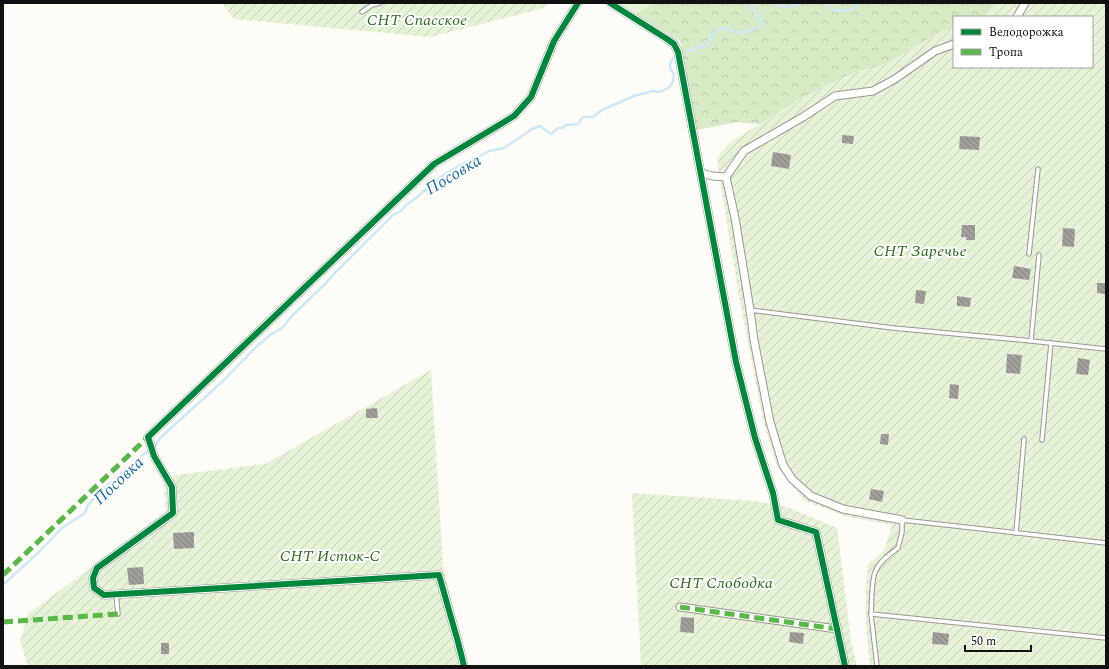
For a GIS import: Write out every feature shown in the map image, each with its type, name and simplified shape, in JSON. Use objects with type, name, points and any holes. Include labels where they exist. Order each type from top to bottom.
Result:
[{"type":"street","points":[[464,666],[438,575],[104,595],[94,588],[93,578],[98,568],[173,513],[172,487],[154,456],[148,437],[434,164],[514,116],[531,97],[554,41],[578,3]]},
{"type":"street","points":[[610,3],[674,44],[678,52],[736,362],[755,438],[773,493],[778,520],[816,532],[844,666]]},
{"type":"street","points":[[1018,16],[1025,3]]},
{"type":"street","points":[[902,520],[843,509],[811,496],[792,480],[783,466],[770,422],[754,340],[735,218],[726,177],[744,151],[803,117],[834,96],[873,91],[895,79],[935,51],[953,44]]},
{"type":"street","points":[[701,173],[712,176],[726,177]]},
{"type":"street","points":[[680,607],[837,629]]},
{"type":"lane","points":[[362,12],[372,5],[380,3]]},
{"type":"lane","points":[[1029,254],[1038,169]]},
{"type":"lane","points":[[1031,340],[1039,255]]},
{"type":"lane","points":[[750,310],[893,328],[1031,340],[1106,349]]},
{"type":"lane","points":[[1042,440],[1050,343]]},
{"type":"lane","points":[[1016,533],[1024,439]]},
{"type":"lane","points":[[877,666],[871,614],[873,587],[876,570],[886,557],[898,548],[902,532],[902,520],[1106,543]]},
{"type":"lane","points":[[116,594],[118,614]]},
{"type":"lane","points":[[871,614],[1106,638]]},
{"type":"green space","name":"СНТ Спасское","points":[[222,3],[550,3],[541,9],[430,37],[234,19]]},
{"type":"green space","points":[[620,3],[654,3],[636,14]]},
{"type":"green space","points":[[654,3],[997,3],[986,16],[953,16],[953,29],[940,32],[889,63],[853,73],[798,100],[760,124],[737,122],[697,130],[680,41],[636,14]]},
{"type":"green space","name":"СНТ Заречье","points":[[997,3],[1106,3],[1106,666],[870,666],[866,625],[868,564],[884,551],[892,525],[848,517],[805,501],[777,467],[763,420],[740,301],[717,158],[729,143],[798,100],[853,73],[889,63],[940,32],[953,29],[953,68],[1093,68],[1093,16],[986,16]]},
{"type":"green space","name":"СНТ Исток-С","points":[[431,370],[443,566],[468,666],[28,666],[20,641],[28,614],[166,512],[164,484],[176,475],[265,464]]},
{"type":"green space","name":"СНТ Слободка","points":[[632,493],[755,501],[787,507],[837,528],[851,641],[857,666],[641,666]]},
{"type":"building","points":[[842,135],[854,136],[853,144],[842,143]]},
{"type":"building","points":[[960,136],[980,137],[979,150],[959,149]]},
{"type":"building","points":[[773,152],[791,155],[789,169],[771,166]]},
{"type":"building","points":[[962,225],[975,225],[975,240],[966,240],[966,237],[961,237]]},
{"type":"building","points":[[1063,228],[1075,229],[1074,247],[1062,246]]},
{"type":"building","points":[[1014,266],[1031,269],[1029,280],[1012,278]]},
{"type":"building","points":[[1097,283],[1106,283],[1105,294],[1097,293]]},
{"type":"building","points":[[916,290],[926,291],[924,304],[915,303]]},
{"type":"building","points":[[957,296],[971,298],[970,307],[957,306]]},
{"type":"building","points":[[1007,354],[1022,355],[1020,374],[1006,373]]},
{"type":"building","points":[[1078,358],[1090,360],[1088,375],[1076,374]]},
{"type":"building","points":[[950,384],[959,385],[958,399],[949,398]]},
{"type":"building","points":[[377,408],[378,418],[366,418],[366,409]]},
{"type":"building","points":[[881,434],[889,434],[888,445],[880,444]]},
{"type":"building","points":[[871,489],[884,491],[882,502],[869,499]]},
{"type":"building","points":[[194,532],[194,548],[174,549],[173,533]]},
{"type":"building","points":[[143,567],[144,584],[129,585],[127,568]]},
{"type":"building","points":[[681,617],[694,618],[694,633],[680,632]]},
{"type":"building","points":[[790,632],[804,633],[803,644],[789,642]]},
{"type":"building","points":[[933,632],[949,634],[948,645],[932,644]]},
{"type":"building","points":[[161,643],[169,643],[169,654],[161,654]]},
{"type":"waterway","name":"Посовка","points":[[688,51],[707,45],[710,37],[717,30],[724,28],[735,32],[742,32],[753,30],[762,24],[762,20],[752,9],[751,3]]},
{"type":"waterway","name":"Посовка","points":[[777,3],[780,6],[790,7],[800,3]]},
{"type":"waterway","name":"Посовка","points":[[828,3],[831,8],[838,11],[857,8],[857,3]]},
{"type":"waterway","name":"Посовка","points":[[3,585],[39,552],[62,528],[85,513],[88,505],[98,494],[135,461],[156,445],[160,438],[225,379],[257,346],[273,333],[282,328],[293,315],[393,215],[401,211],[436,180],[474,158],[489,151],[504,148],[532,129],[540,126],[551,134],[558,128],[563,128],[566,125],[578,124],[583,117],[593,117],[602,110],[634,96],[653,91],[662,91],[670,87],[674,74],[670,68],[673,58]]},
{"type":"marked path","points":[[3,575],[148,437]]},
{"type":"marked path","points":[[680,607],[837,629]]},
{"type":"marked path","points":[[3,622],[118,614]]},
{"type":"cycle path","points":[[464,666],[439,575],[104,595],[94,588],[93,578],[97,568],[173,513],[172,487],[154,456],[148,437],[434,164],[514,116],[531,97],[554,41],[578,3]]},
{"type":"cycle path","points":[[610,3],[674,44],[678,52],[736,362],[755,438],[773,493],[778,520],[816,532],[845,666]]}]
